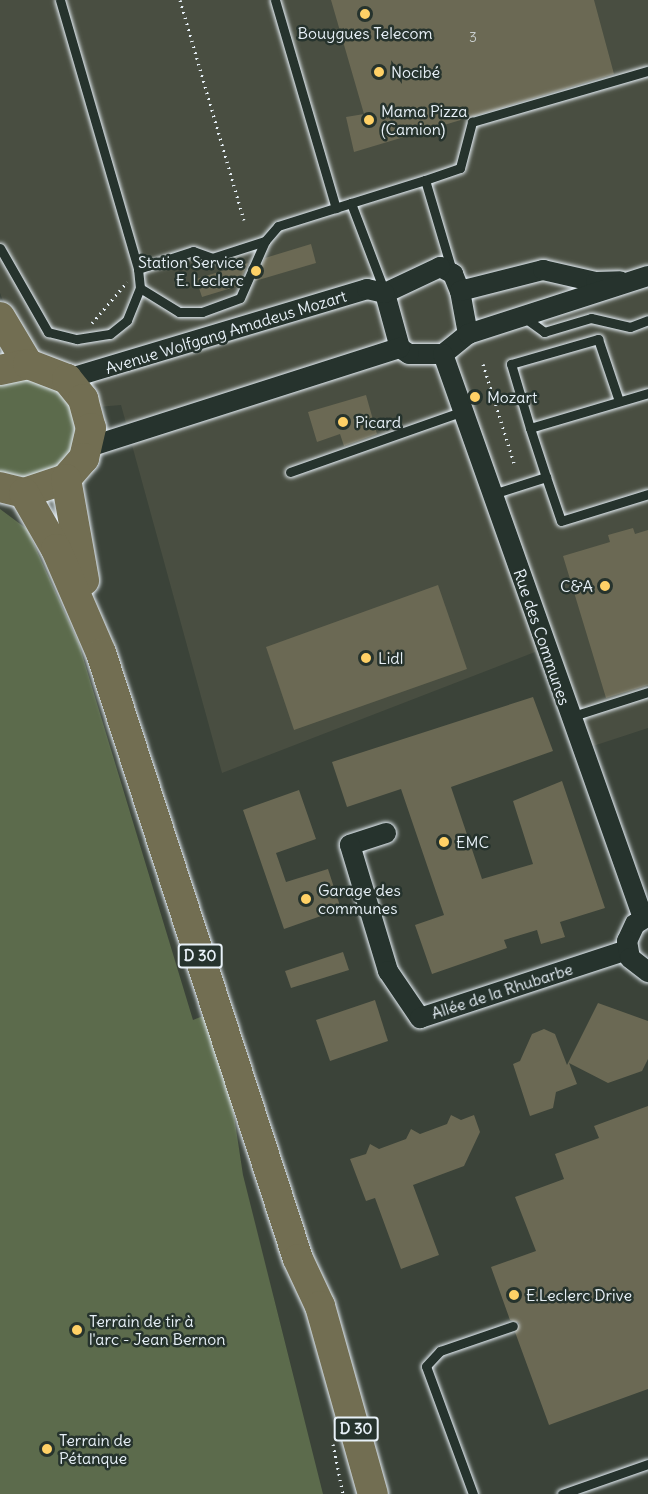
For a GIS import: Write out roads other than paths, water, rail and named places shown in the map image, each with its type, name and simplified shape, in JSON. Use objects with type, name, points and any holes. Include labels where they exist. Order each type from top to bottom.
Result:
[{"type":"main road","points":[[0,317],[14,367],[67,379],[86,408],[89,447],[66,479],[12,490]]},
{"type":"main road","name":"D 30","points":[[66,479],[101,653]]},
{"type":"main road","name":"D 30","points":[[12,490],[56,549],[101,653],[298,1259],[352,1494]]},
{"type":"main road","name":"D 30","points":[[298,1259],[320,1306],[374,1494]]},
{"type":"street","points":[[400,348],[385,293],[440,267],[456,282],[468,334]]},
{"type":"street","points":[[456,282],[543,270],[596,282],[640,278]]},
{"type":"street","points":[[89,447],[400,348],[431,357],[443,354],[468,334],[525,318],[640,278]]},
{"type":"street","name":"Avenue Wolfgang Amadeus Mozart","points":[[67,379],[365,290],[385,293]]},
{"type":"street","name":"Rue des Communes","points":[[443,354],[570,717],[645,917]]},
{"type":"street","name":"Allée de la Rhubarbe","points":[[386,832],[350,844],[388,971],[420,1018],[627,950]]},
{"type":"street","points":[[645,917],[629,931],[627,950],[648,972]]},
{"type":"lane","points":[[0,248],[48,332],[77,339],[110,334],[127,320],[140,288],[138,269],[60,0]]},
{"type":"lane","points":[[275,0],[336,208]]},
{"type":"lane","points":[[140,288],[179,312],[202,312],[240,298],[265,241],[278,225],[460,168],[472,122],[648,71]]},
{"type":"lane","points":[[425,180],[456,282]]},
{"type":"lane","points":[[351,203],[385,293]]},
{"type":"lane","points":[[138,269],[193,251],[212,258],[265,241]]},
{"type":"lane","points":[[525,318],[544,332],[591,318],[630,327],[648,321]]},
{"type":"lane","points":[[619,401],[598,339],[511,364],[561,520],[648,494]]},
{"type":"lane","points":[[530,428],[648,393]]},
{"type":"lane","points":[[290,472],[463,411]]},
{"type":"lane","points":[[492,494],[546,477]]},
{"type":"lane","points":[[570,717],[648,692]]},
{"type":"lane","points":[[473,1494],[426,1366],[440,1351],[513,1326]]},
{"type":"lane","points":[[562,1494],[648,1464]]},
{"type":"place","name":"Bouygues Telecom","points":[[365,14]]},
{"type":"place","name":"Nocibé","points":[[379,72]]},
{"type":"place","name":"Mama Pizza (Camion)","points":[[369,120]]},
{"type":"place","name":"Station Service E. Leclerc","points":[[256,271]]},
{"type":"place","name":"Mozart","points":[[475,397]]},
{"type":"place","name":"Picard","points":[[343,422]]},
{"type":"place","name":"C&A","points":[[605,586]]},
{"type":"place","name":"Lidl","points":[[366,658]]},
{"type":"place","name":"EMC","points":[[444,842]]},
{"type":"place","name":"Garage des communes","points":[[306,899]]},
{"type":"place","name":"E.Leclerc Drive","points":[[514,1295]]},
{"type":"place","name":"Terrain de tir à l'arc - Jean Bernon","points":[[77,1330]]},
{"type":"place","name":"Terrain de Pétanque","points":[[47,1449]]}]
